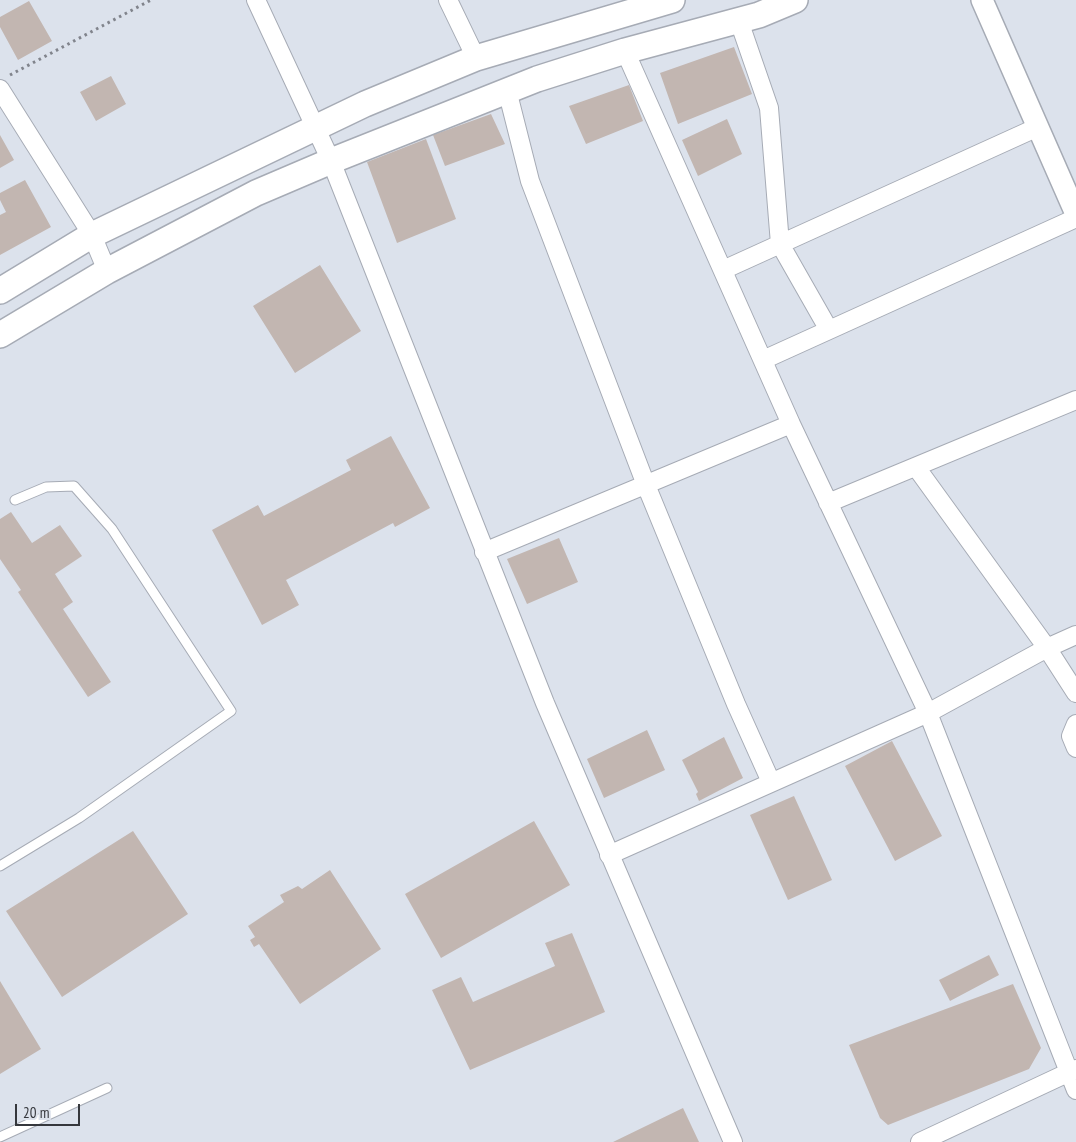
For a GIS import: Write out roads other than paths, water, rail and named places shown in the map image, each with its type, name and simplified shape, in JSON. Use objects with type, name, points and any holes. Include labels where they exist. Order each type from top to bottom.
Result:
[{"type":"main road","points":[[0,291],[92,235],[365,104],[476,58],[672,0]]},
{"type":"main road","points":[[0,335],[107,271],[256,193],[331,161],[507,90],[625,51],[759,15],[795,0]]},
{"type":"street","points":[[256,0],[331,161],[484,552],[609,855],[734,1142]]},
{"type":"street","points":[[448,0],[476,58]]},
{"type":"street","points":[[982,0],[1076,214]]},
{"type":"street","points":[[739,21],[769,108],[780,244],[829,330]]},
{"type":"street","points":[[625,51],[828,504],[928,713],[1072,1071],[1076,1090]]},
{"type":"street","points":[[4,82],[92,235],[107,271]]},
{"type":"street","points":[[507,90],[530,181],[646,485],[736,704],[772,782]]},
{"type":"street","points":[[723,270],[1038,127]]},
{"type":"street","points":[[763,360],[1076,218]]},
{"type":"street","points":[[828,504],[1076,400]]},
{"type":"street","points":[[484,552],[792,424]]},
{"type":"street","points":[[916,467],[1047,648],[1076,693]]},
{"type":"street","points":[[609,855],[928,713],[1047,648],[1076,635]]},
{"type":"street","points":[[1076,724],[1071,736],[1076,748]]},
{"type":"street","points":[[920,1142],[1072,1071]]},
{"type":"lane","points":[[0,866],[79,818],[231,711],[112,529],[74,486],[46,486],[15,500]]},
{"type":"lane","points":[[0,1137],[107,1088]]}]
